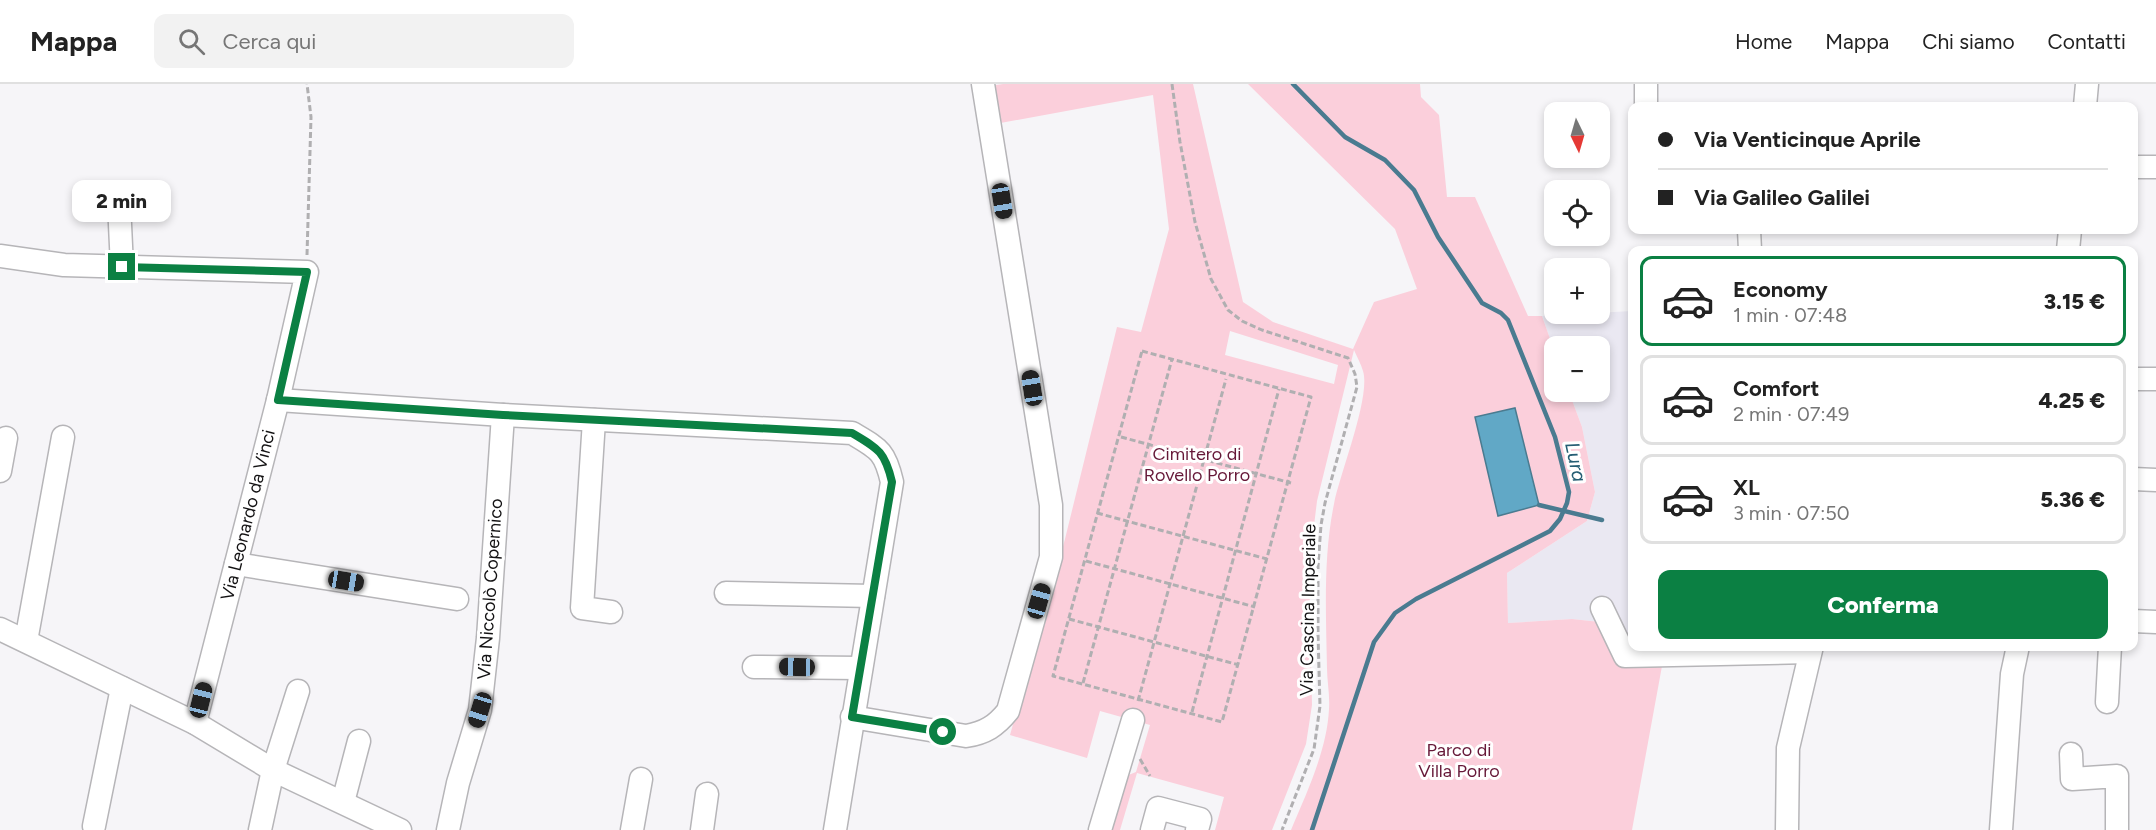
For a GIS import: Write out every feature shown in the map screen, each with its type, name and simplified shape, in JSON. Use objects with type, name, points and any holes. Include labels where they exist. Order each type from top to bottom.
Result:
[{"type":"street","points":[[852,717],[966,736],[985,731],[1001,720],[1008,711],[1058,537],[983,84]]},
{"type":"street","points":[[1646,84],[1646,102]]},
{"type":"street","points":[[2086,102],[2088,84]]},
{"type":"street","points":[[2138,167],[2156,167]]},
{"type":"street","points":[[119,203],[122,267]]},
{"type":"street","points":[[0,256],[64,266],[307,272]]},
{"type":"street","name":"Via Leonardo da Vinci","points":[[195,723],[278,400],[307,272]]},
{"type":"street","points":[[2138,379],[2156,379]]},
{"type":"street","points":[[278,400],[503,415],[852,433],[874,446],[887,460],[892,482],[835,830]]},
{"type":"street","name":"Via Niccolò Copernico","points":[[448,830],[458,783],[480,710],[488,638],[503,415]]},
{"type":"street","points":[[594,420],[582,608],[611,612]]},
{"type":"street","points":[[26,641],[63,437]]},
{"type":"street","points":[[0,471],[6,438]]},
{"type":"street","points":[[2138,479],[2156,480]]},
{"type":"street","points":[[236,564],[457,599]]},
{"type":"street","points":[[726,592],[873,596]]},
{"type":"street","points":[[1602,608],[1625,657],[1764,651]]},
{"type":"street","points":[[2138,621],[2156,622]]},
{"type":"street","points":[[0,629],[195,723],[273,770],[400,830]]},
{"type":"street","points":[[1787,830],[1788,748],[1811,651]]},
{"type":"street","points":[[2001,830],[2012,674],[2017,651]]},
{"type":"street","points":[[2107,702],[2109,651]]},
{"type":"street","points":[[754,667],[861,668]]},
{"type":"street","points":[[94,826],[122,688]]},
{"type":"street","points":[[260,830],[273,770],[298,691]]},
{"type":"street","points":[[1100,830],[1136,708]]},
{"type":"street","points":[[343,802],[359,741]]},
{"type":"street","points":[[2071,754],[2073,779],[2117,777],[2117,830]]},
{"type":"street","points":[[632,830],[641,779]]},
{"type":"street","points":[[702,830],[707,794]]},
{"type":"street","points":[[1152,830],[1158,808],[1200,819],[1197,830]]},
{"type":"path","points":[[307,84],[311,117],[307,272]]},
{"type":"path","name":"Via Cascina Imperiale","points":[[1172,84],[1195,222],[1211,279],[1228,310],[1242,321],[1262,330],[1348,358],[1355,374],[1357,387],[1321,525],[1318,566],[1320,706],[1314,749],[1282,830]]},
{"type":"path","points":[[1142,351],[1172,359],[1311,397],[1222,722],[1136,708],[1053,676],[1142,351]]},
{"type":"path","points":[[1083,683],[1172,359]]},
{"type":"path","points":[[1136,708],[1226,379]]},
{"type":"path","points":[[1192,712],[1279,389]]},
{"type":"path","points":[[1121,437],[1289,483]]},
{"type":"path","points":[[1097,513],[1267,559]]},
{"type":"path","points":[[1086,561],[1255,607]]},
{"type":"path","points":[[1069,619],[1239,665]]},
{"type":"shaded area","points":[[1628,311],[1628,651],[1618,664],[1609,623],[1572,619],[1508,623],[1507,573],[1587,521],[1595,492],[1582,427],[1573,402],[1610,402],[1610,336],[1549,336],[1545,324],[1610,324],[1610,312]]},
{"type":"green space","points":[[1003,84],[1193,84],[1243,302],[1273,322],[1353,349],[1374,302],[1417,289],[1395,229],[1248,84],[1420,84],[1421,97],[1439,115],[1447,197],[1475,197],[1528,316],[1542,316],[1549,336],[1544,336],[1544,402],[1573,402],[1582,427],[1595,492],[1587,521],[1507,573],[1508,623],[1572,619],[1609,623],[1618,664],[1662,666],[1632,830],[1291,830],[1315,771],[1327,724],[1329,704],[1326,606],[1330,524],[1337,490],[1363,398],[1363,371],[1354,350],[1317,501],[1309,567],[1312,705],[1306,744],[1272,830],[1215,830],[1224,797],[1137,773],[1120,830],[1104,830],[1126,776],[1136,772],[1150,725],[1100,711],[1087,758],[1010,735],[1065,539],[1117,327],[1141,332],[1169,229],[1153,95],[995,124],[989,86]],"holes":[[[1230,331],[1338,365],[1334,384],[1225,355]]]},
{"type":"water","points":[[1515,408],[1539,505],[1498,516],[1475,417]]},
{"type":"waterway","name":"Lura","points":[[1293,84],[1345,137],[1385,160],[1414,190],[1438,237],[1482,303],[1501,313],[1508,320],[1555,437],[1569,492],[1560,519],[1550,531],[1416,599],[1395,613],[1374,642],[1312,830]]},
{"type":"waterway","points":[[1539,505],[1602,520]]},
{"type":"route","points":[[122,267],[307,272],[278,400],[503,415],[852,433],[874,446],[887,460],[892,482],[852,717],[943,732]]},
{"type":"park label","name":"Cimitero di Rovello Porro","points":[[1197,464]]},
{"type":"park label","name":"Parco di Villa Porro","points":[[1459,760]]}]
